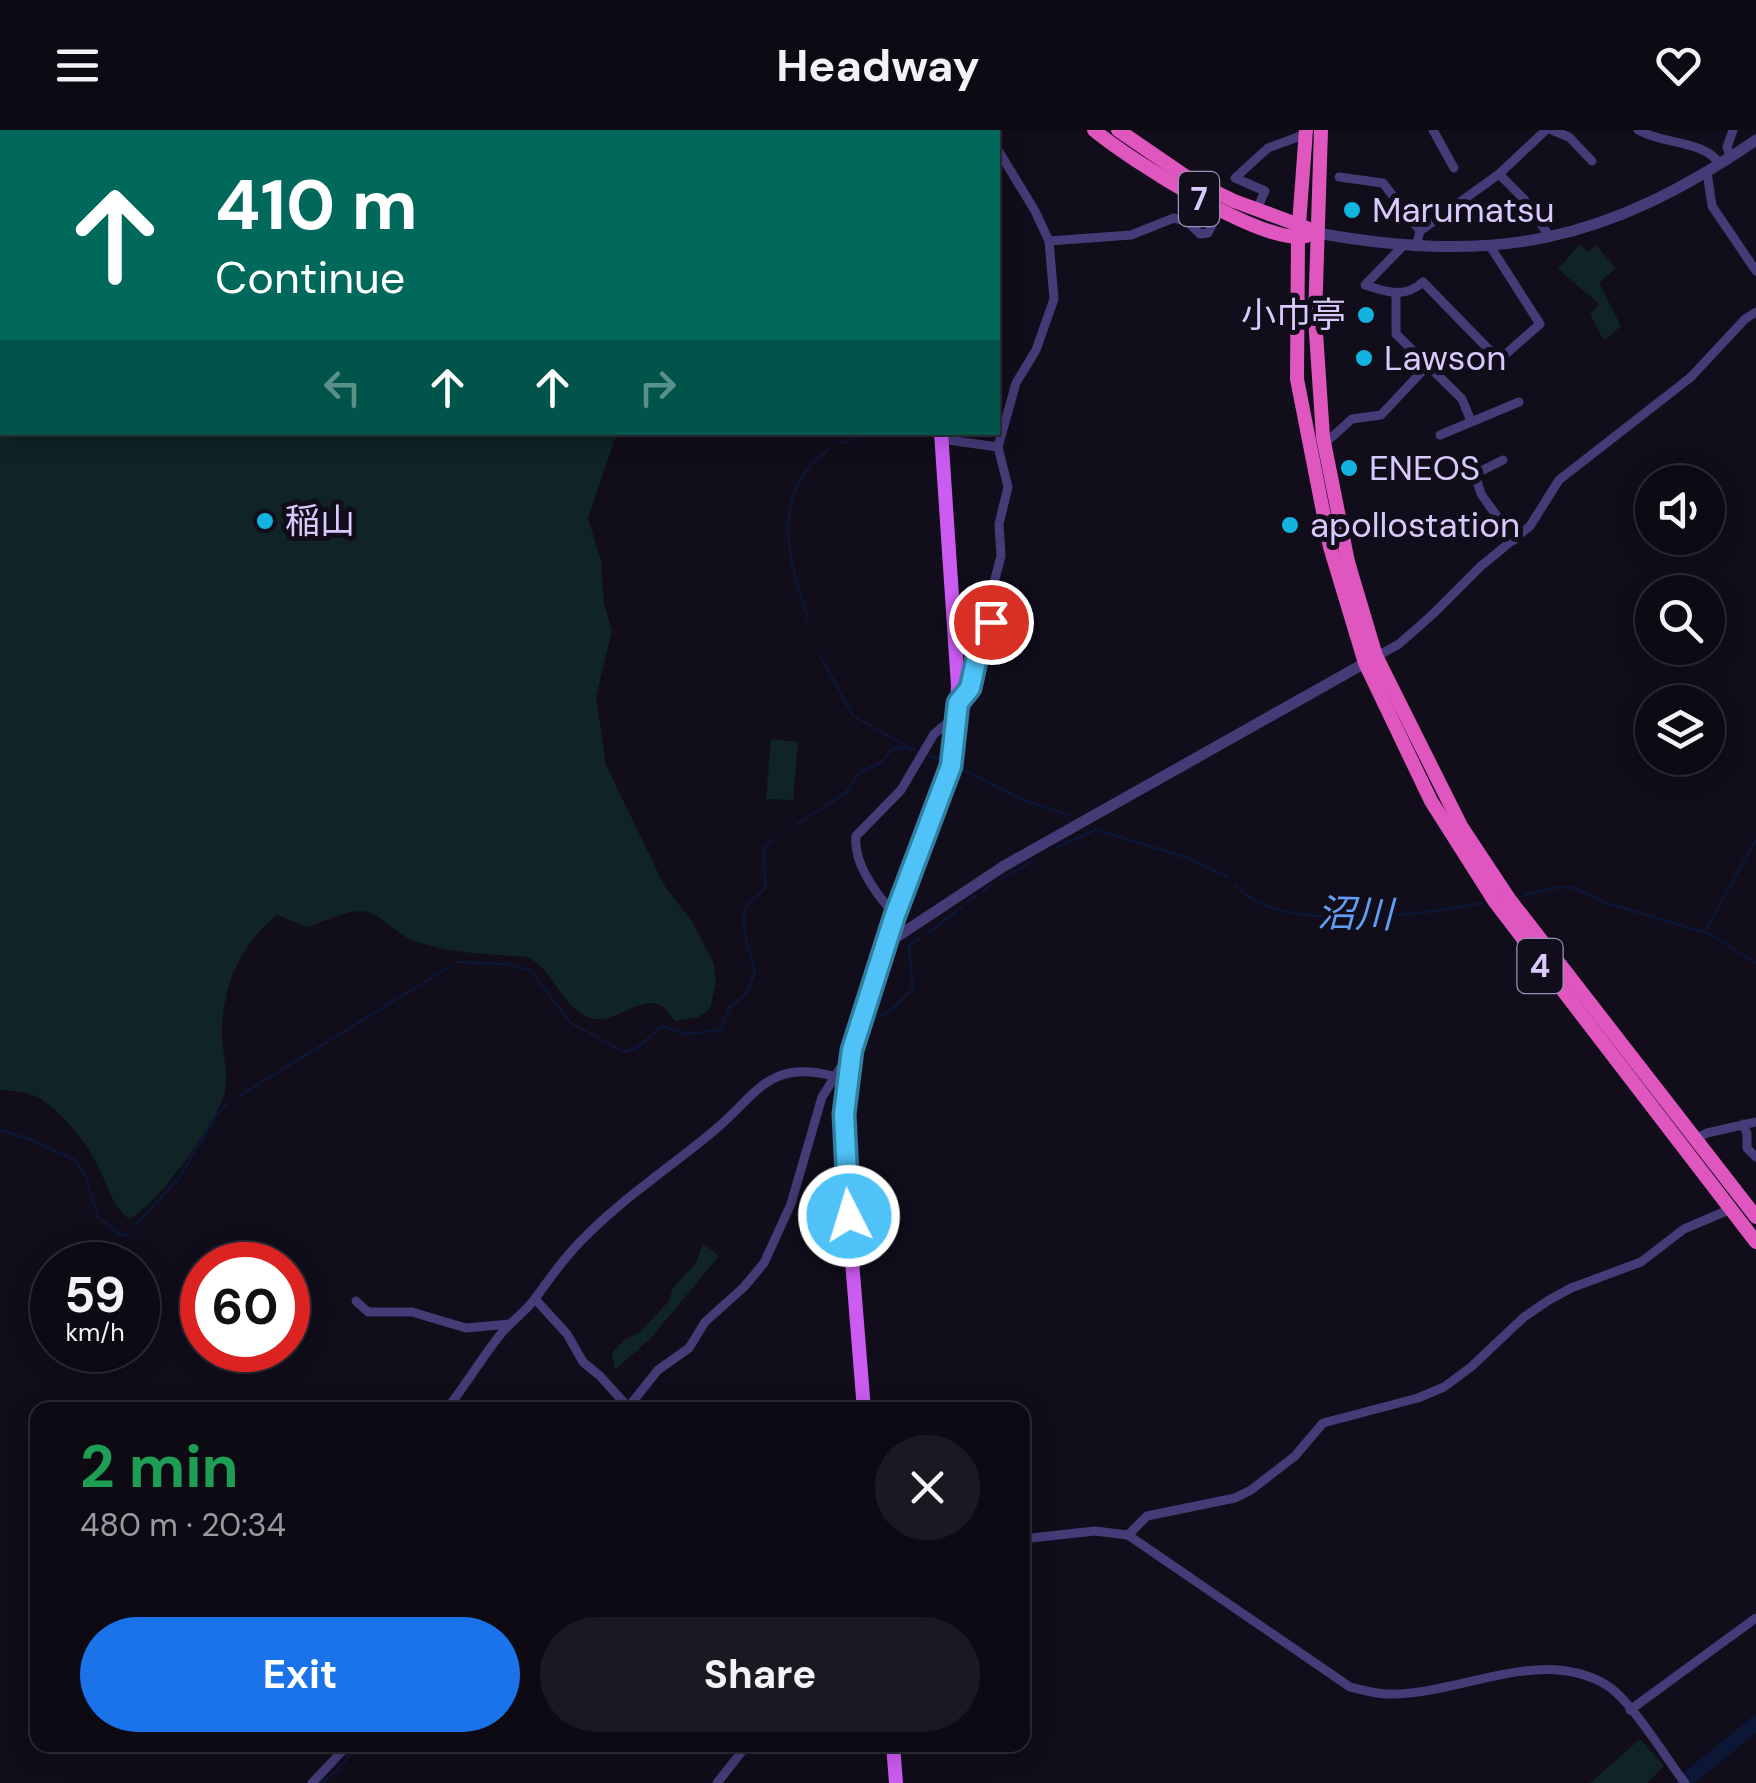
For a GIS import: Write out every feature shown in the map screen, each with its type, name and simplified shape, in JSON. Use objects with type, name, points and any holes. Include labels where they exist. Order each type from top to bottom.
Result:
[{"type":"highway","name":"7","points":[[1094,130],[1154,174],[1220,210],[1316,234]]},
{"type":"highway","name":"7","points":[[1118,130],[1178,172],[1299,231]]},
{"type":"highway","name":"4","points":[[1311,131],[1299,231],[1297,379],[1330,546],[1371,659],[1432,801],[1494,902],[1756,1242]]},
{"type":"highway","name":"4","points":[[1311,131],[1316,366],[1324,444],[1371,659],[1461,826],[1500,885],[1547,952],[1754,1211]]},
{"type":"main road","points":[[863,1402],[844,1161],[844,1114],[852,1050],[895,915],[951,766],[958,709],[941,436]]},
{"type":"main road","points":[[894,1752],[896,1783]]},
{"type":"street","points":[[1433,130],[1454,168]]},
{"type":"street","points":[[1490,246],[1540,324],[1498,360],[1423,282],[1412,292],[1396,294],[1365,285],[1409,247],[1420,231],[1498,174],[1549,130],[1569,137],[1592,161]]},
{"type":"street","points":[[1638,130],[1725,161]]},
{"type":"street","points":[[1725,161],[1734,130]]},
{"type":"street","points":[[1256,209],[1265,191],[1236,178],[1268,148],[1311,131]]},
{"type":"street","points":[[1316,234],[1409,247],[1490,246],[1550,236],[1632,211],[1707,172],[1756,140]]},
{"type":"street","points":[[895,915],[869,879],[855,845],[856,836],[901,790],[934,734],[958,709],[970,688],[991,622],[992,590],[1001,556],[999,524],[1008,487],[998,447],[1016,383],[1052,312],[1049,241],[1000,153]]},
{"type":"street","points":[[1707,172],[1712,206],[1756,271]]},
{"type":"street","points":[[1498,174],[1524,199],[1550,236]]},
{"type":"street","points":[[1338,177],[1384,183],[1420,231]]},
{"type":"street","points":[[1049,241],[1131,234],[1174,218],[1188,222],[1200,234],[1208,232],[1220,210]]},
{"type":"street","points":[[1396,294],[1396,334],[1462,399],[1471,421]]},
{"type":"street","points":[[886,944],[1004,866],[1399,644],[1481,566],[1530,526],[1559,480],[1691,377],[1756,312]]},
{"type":"street","points":[[1324,444],[1352,419],[1381,415],[1428,365]]},
{"type":"street","points":[[1440,435],[1519,402]]},
{"type":"street","points":[[941,436],[998,447]]},
{"type":"street","points":[[1503,460],[1475,474],[1481,494],[1514,540]]},
{"type":"street","points":[[633,1402],[658,1370],[689,1348],[705,1322],[744,1287],[764,1262],[791,1204],[813,1121],[833,1076],[852,1050]]},
{"type":"street","points":[[452,1402],[510,1324],[536,1300],[552,1272],[603,1219],[718,1127],[768,1080],[778,1075],[818,1072],[833,1076]]},
{"type":"street","points":[[1696,1139],[1756,1122]]},
{"type":"street","points":[[1743,1124],[1748,1134],[1747,1148],[1756,1157]]},
{"type":"street","points":[[1128,1535],[1147,1516],[1236,1498],[1252,1490],[1287,1463],[1323,1423],[1418,1398],[1444,1387],[1549,1300],[1641,1262],[1684,1230],[1731,1209],[1754,1211]]},
{"type":"street","points":[[536,1300],[567,1334],[583,1362],[621,1402]]},
{"type":"street","points":[[356,1301],[363,1310],[374,1314],[412,1312],[466,1328],[510,1324]]},
{"type":"street","points":[[1030,1538],[1096,1531],[1128,1535],[1350,1686],[1393,1695],[1516,1673],[1559,1671],[1608,1686],[1685,1783]]},
{"type":"street","points":[[1630,1710],[1756,1618]]},
{"type":"street","points":[[312,1783],[341,1752]]},
{"type":"street","points":[[717,1783],[742,1752]]},
{"type":"green space","points":[[1580,244],[1588,252],[1596,245],[1616,268],[1599,283],[1621,326],[1604,341],[1590,314],[1599,304],[1558,269]]},
{"type":"green space","points":[[0,435],[616,435],[588,518],[601,561],[604,603],[612,631],[596,697],[606,765],[664,885],[693,923],[714,963],[716,983],[710,1009],[699,1017],[675,1021],[665,1008],[647,1003],[609,1018],[590,1018],[572,1006],[545,971],[528,957],[426,945],[405,937],[366,912],[346,913],[306,927],[277,915],[244,952],[226,996],[222,1037],[226,1083],[221,1104],[170,1181],[129,1219],[114,1200],[86,1146],[64,1119],[34,1096],[0,1090]]},
{"type":"green space","points":[[771,739],[798,742],[793,800],[766,799]]},
{"type":"green space","points":[[703,1243],[719,1256],[651,1338],[615,1370],[612,1353],[624,1340],[640,1332],[670,1300],[672,1289],[696,1263]]},
{"type":"green space","points":[[1640,1739],[1664,1766],[1647,1783],[1590,1783]]},
{"type":"waterway","points":[[838,443],[850,441],[853,435]]},
{"type":"waterway","points":[[808,619],[790,549],[790,506],[797,486],[829,449]]},
{"type":"waterway","points":[[820,655],[853,716],[918,752]]},
{"type":"waterway","points":[[797,824],[845,794],[860,772],[882,762],[892,749],[910,750]]},
{"type":"waterway","name":"沼川","points":[[925,754],[942,761]]},
{"type":"waterway","name":"沼川","points":[[957,767],[1023,800],[1069,815]]},
{"type":"waterway","name":"沼川","points":[[1094,829],[1188,858],[1228,877]]},
{"type":"waterway","points":[[1057,847],[1096,830]]},
{"type":"waterway","points":[[457,962],[506,964],[530,970],[571,1023],[625,1052],[638,1047],[662,1026],[686,1034],[721,1030],[729,1008],[747,993],[755,972],[744,931],[744,914],[749,903],[765,888],[764,849],[772,839]]},
{"type":"waterway","points":[[1705,931],[1756,840]]},
{"type":"waterway","points":[[1001,879],[1033,861]]},
{"type":"waterway","points":[[982,892],[992,884]]},
{"type":"waterway","name":"沼川","points":[[1235,884],[1254,900],[1315,916],[1389,916],[1482,903]]},
{"type":"waterway","name":"沼川","points":[[1524,895],[1571,887],[1607,903],[1710,934],[1756,963]]},
{"type":"waterway","points":[[967,902],[976,896]]},
{"type":"waterway","points":[[928,933],[962,907]]},
{"type":"waterway","points":[[855,1113],[864,1045],[873,1018],[886,1014],[913,989],[909,945],[919,939]]},
{"type":"waterway","points":[[239,1096],[449,967]]},
{"type":"waterway","points":[[135,1225],[179,1178],[228,1103]]},
{"type":"waterway","points":[[0,1130],[75,1160],[86,1177],[98,1217],[122,1236],[129,1233]]},
{"type":"waterway","points":[[1683,1783],[1756,1723]]},
{"type":"waterway","points":[[321,1783],[352,1752]]},
{"type":"place","name":"Marumatsu","points":[[1352,210]]},
{"type":"place","name":"小巾亭","points":[[1366,315]]},
{"type":"place","name":"Lawson","points":[[1364,358]]},
{"type":"place","name":"ENEOS","points":[[1349,468]]},
{"type":"place","name":"稲山","points":[[265,521]]},
{"type":"place","name":"apollostation","points":[[1290,525]]},
{"type":"route","points":[[849,1216],[844,1114],[852,1050],[895,915],[942,794],[951,766],[958,703],[970,688],[991,622]]}]
